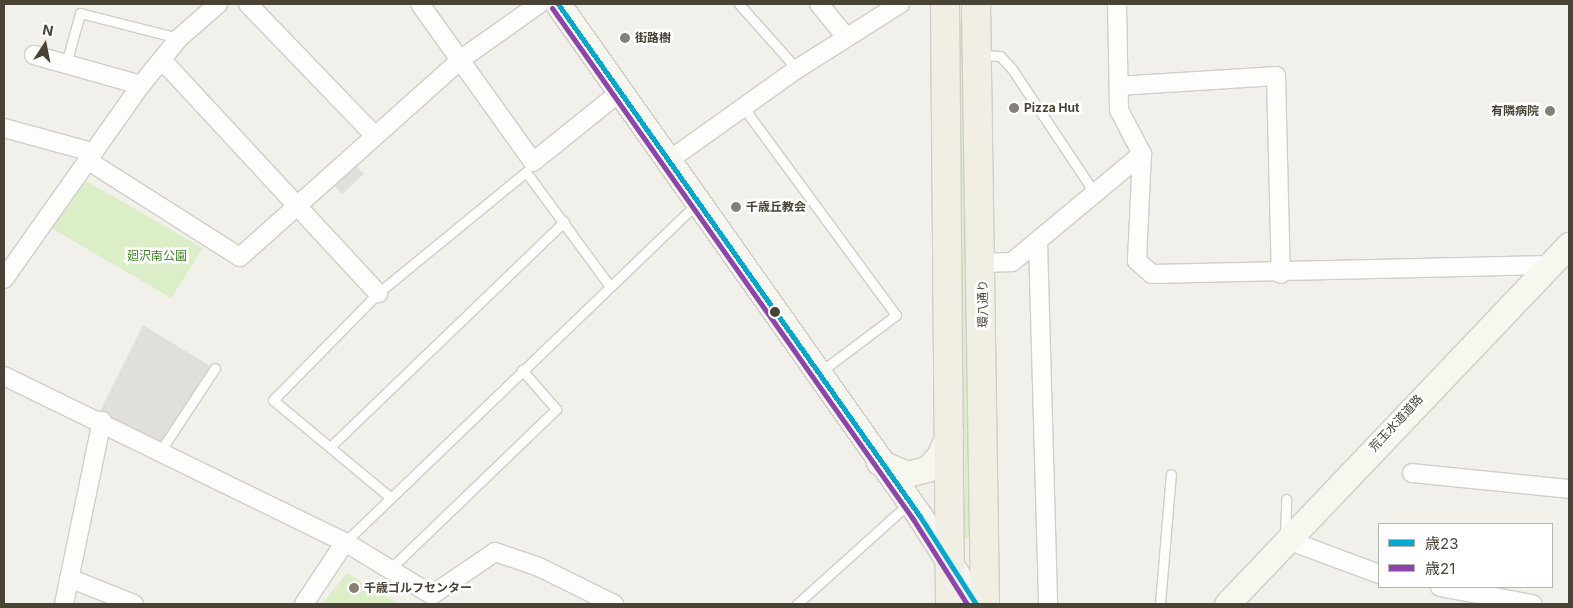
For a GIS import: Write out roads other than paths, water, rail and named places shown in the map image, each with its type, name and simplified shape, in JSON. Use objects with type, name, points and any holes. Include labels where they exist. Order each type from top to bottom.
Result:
[{"type":"main road","points":[[945,4],[950,604]]},
{"type":"main road","name":"環八通り","points":[[976,4],[979,55],[983,263],[985,604]]},
{"type":"street","points":[[4,280],[141,85],[179,38],[218,4]]},
{"type":"street","points":[[248,4],[375,136]]},
{"type":"street","points":[[420,4],[533,162],[620,92]]},
{"type":"street","points":[[4,128],[90,156],[240,256],[460,60],[539,4]]},
{"type":"street","points":[[558,4],[909,503],[976,604]]},
{"type":"street","points":[[819,4],[846,37]]},
{"type":"street","points":[[668,161],[797,69],[900,4]]},
{"type":"street","points":[[1116,4],[1119,110],[1142,154],[1137,261],[1152,274],[1281,274],[1561,257]]},
{"type":"street","points":[[34,55],[141,85]]},
{"type":"street","points":[[162,60],[378,293]]},
{"type":"street","points":[[1119,86],[1276,76],[1281,274]]},
{"type":"street","points":[[983,263],[1012,262],[1142,154]]},
{"type":"street","points":[[1038,242],[1048,604]]},
{"type":"street","name":"荒玉水道道路","points":[[1226,604],[1285,539],[1561,257]]},
{"type":"street","points":[[4,376],[102,421],[345,542],[392,567],[432,596],[495,552],[539,567],[614,604]]},
{"type":"street","points":[[64,604],[102,421]]},
{"type":"street","points":[[879,462],[907,474],[927,469],[939,456],[950,430]]},
{"type":"street","points":[[1412,473],[1569,489]]},
{"type":"street","points":[[1285,539],[1378,574]]},
{"type":"street","points":[[304,604],[345,542]]},
{"type":"street","points":[[69,578],[134,604]]},
{"type":"street","points":[[1445,588],[1532,604]]},
{"type":"lane","points":[[739,4],[797,69]]},
{"type":"lane","points":[[66,64],[80,13],[179,38]]},
{"type":"lane","points":[[979,55],[1000,56],[1012,70],[1094,192]]},
{"type":"lane","points":[[743,107],[896,315],[818,374]]},
{"type":"lane","points":[[391,498],[273,400],[378,293],[526,172],[608,285]]},
{"type":"lane","points":[[345,542],[608,285],[697,203]]},
{"type":"lane","points":[[330,447],[564,222]]},
{"type":"lane","points":[[161,450],[215,368]]},
{"type":"lane","points":[[392,567],[556,410],[522,370]]},
{"type":"lane","points":[[1160,604],[1171,474]]},
{"type":"lane","points":[[1285,539],[1286,499]]},
{"type":"lane","points":[[797,604],[909,503]]},
{"type":"place","name":"街路樹","points":[[625,38]]},
{"type":"place","name":"Pizza Hut","points":[[1014,108]]},
{"type":"place","name":"有隣病院","points":[[1550,111]]},
{"type":"place","name":"千歳丘教会","points":[[736,207]]},
{"type":"place","name":"千歳ゴルフセンター","points":[[354,588]]},
{"type":"park label","name":"廻沢南公園","points":[[157,256]]}]
